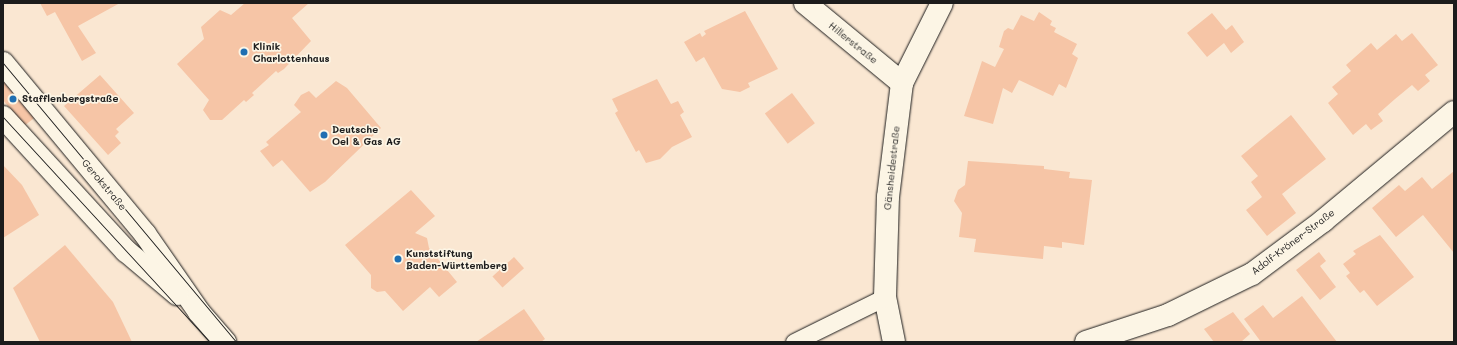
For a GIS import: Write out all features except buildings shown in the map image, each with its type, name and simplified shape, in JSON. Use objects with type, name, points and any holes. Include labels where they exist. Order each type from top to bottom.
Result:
[{"type":"street","name":"Hillerstraße","points":[[805,3],[902,83]]},
{"type":"street","name":"Gänsheidestraße","points":[[894,342],[885,297],[888,197],[902,83],[942,3]]},
{"type":"street","name":"Gerokstraße","points":[[3,63],[145,234],[199,312],[225,342]]},
{"type":"street","name":"Adolf-Kröner-Straße","points":[[1086,342],[1168,315],[1252,274],[1323,221],[1454,112]]},
{"type":"street","name":"Gerokstraße","points":[[3,117],[126,251],[199,312]]},
{"type":"lane","points":[[794,342],[885,297]]},
{"type":"tram line","points":[[3,63],[236,342]]},
{"type":"tram line","points":[[3,117],[210,342]]},
{"type":"place","name":"Klinik Charlottenhaus","points":[[244,52]]},
{"type":"place","name":"Stafflenbergstraße","points":[[13,99]]},
{"type":"place","name":"Deutsche Oel & Gas AG","points":[[324,135]]},
{"type":"place","name":"Kunststiftung Baden-Württemberg","points":[[398,259]]}]
